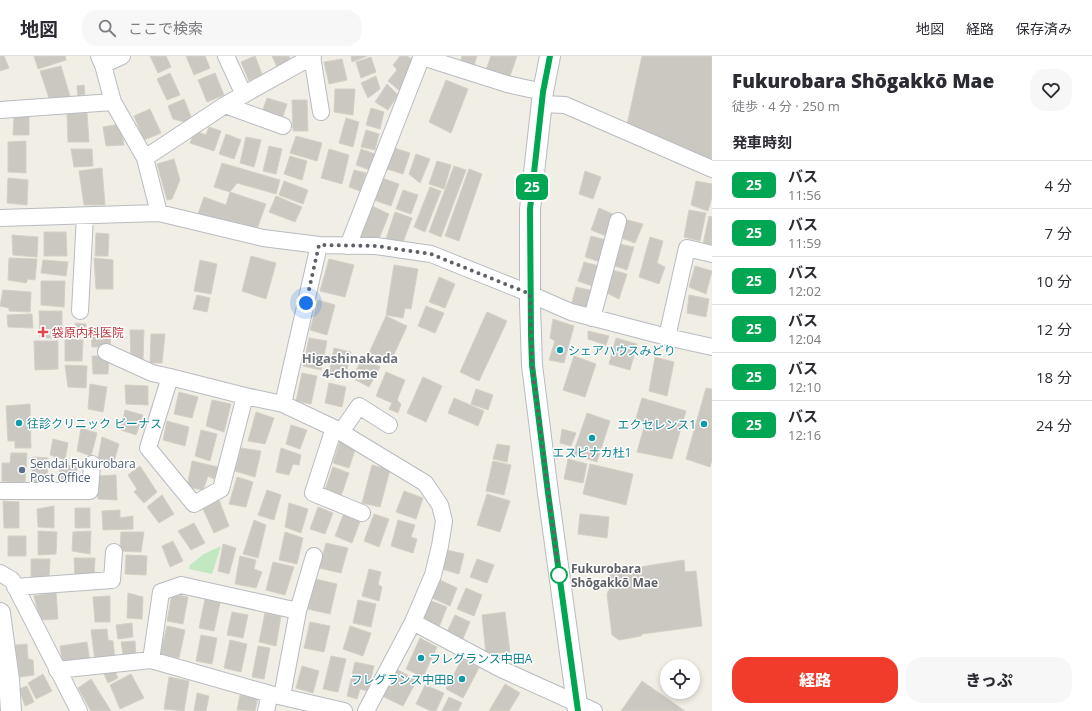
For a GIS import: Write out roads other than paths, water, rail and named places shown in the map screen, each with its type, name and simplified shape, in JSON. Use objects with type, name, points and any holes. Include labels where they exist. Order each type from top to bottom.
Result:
[{"type":"street","points":[[122,56],[101,60],[113,102],[145,158],[159,213]]},
{"type":"street","points":[[226,56],[244,96]]},
{"type":"street","points":[[145,158],[225,105],[244,96],[312,56],[321,112]]},
{"type":"street","points":[[348,246],[422,56],[507,84],[565,106],[712,169]]},
{"type":"street","points":[[550,56],[543,98],[530,209],[532,365],[548,493],[583,708]]},
{"type":"street","points":[[0,110],[113,102]]},
{"type":"street","points":[[225,105],[283,126]]},
{"type":"street","points":[[0,218],[159,213],[263,238],[319,245],[376,246],[431,254],[571,312],[712,347]]},
{"type":"street","points":[[80,311],[85,216]]},
{"type":"street","points":[[592,318],[618,222]]},
{"type":"street","points":[[283,404],[319,245]]},
{"type":"street","points":[[667,337],[687,248],[712,254]]},
{"type":"street","points":[[106,352],[152,373],[283,404],[338,430],[425,483],[440,505],[444,521],[440,546],[432,575],[413,622],[366,711]]},
{"type":"street","points":[[170,377],[148,448],[194,504],[221,489],[245,396]]},
{"type":"street","points":[[362,513],[313,493],[338,430],[358,406],[389,425]]},
{"type":"street","points":[[0,491],[90,492],[92,464]]},
{"type":"street","points":[[15,587],[112,580],[114,552]]},
{"type":"street","points":[[266,711],[276,695],[314,556]]},
{"type":"street","points":[[0,573],[12,580],[79,711]]},
{"type":"street","points":[[146,660],[161,592],[181,585],[298,611]]},
{"type":"street","points":[[0,613],[9,680],[11,711]]},
{"type":"street","points":[[413,622],[501,669],[583,708]]},
{"type":"street","points":[[57,670],[146,660],[276,695],[344,711]]},
{"type":"place","name":"袋原内科医院","points":[[43,332]]},
{"type":"place","name":"シェアハウスみどり","points":[[560,350]]},
{"type":"place","name":"往診クリニック ビーナス","points":[[19,423]]},
{"type":"place","name":"エクセレンス1","points":[[704,424]]},
{"type":"place","name":"エスピナカ杜1","points":[[592,438]]},
{"type":"place","name":"Sendai Fukurobara Post Office","points":[[22,470]]},
{"type":"place","name":"Fukurobara Shōgakkō Mae","points":[[559,575]]},
{"type":"place","name":"フレグランス中田A","points":[[421,658]]},
{"type":"place","name":"フレグランス中田B","points":[[462,679]]},
{"type":"district","name":"Higashinakada 4-chome","points":[[350,366]]}]
